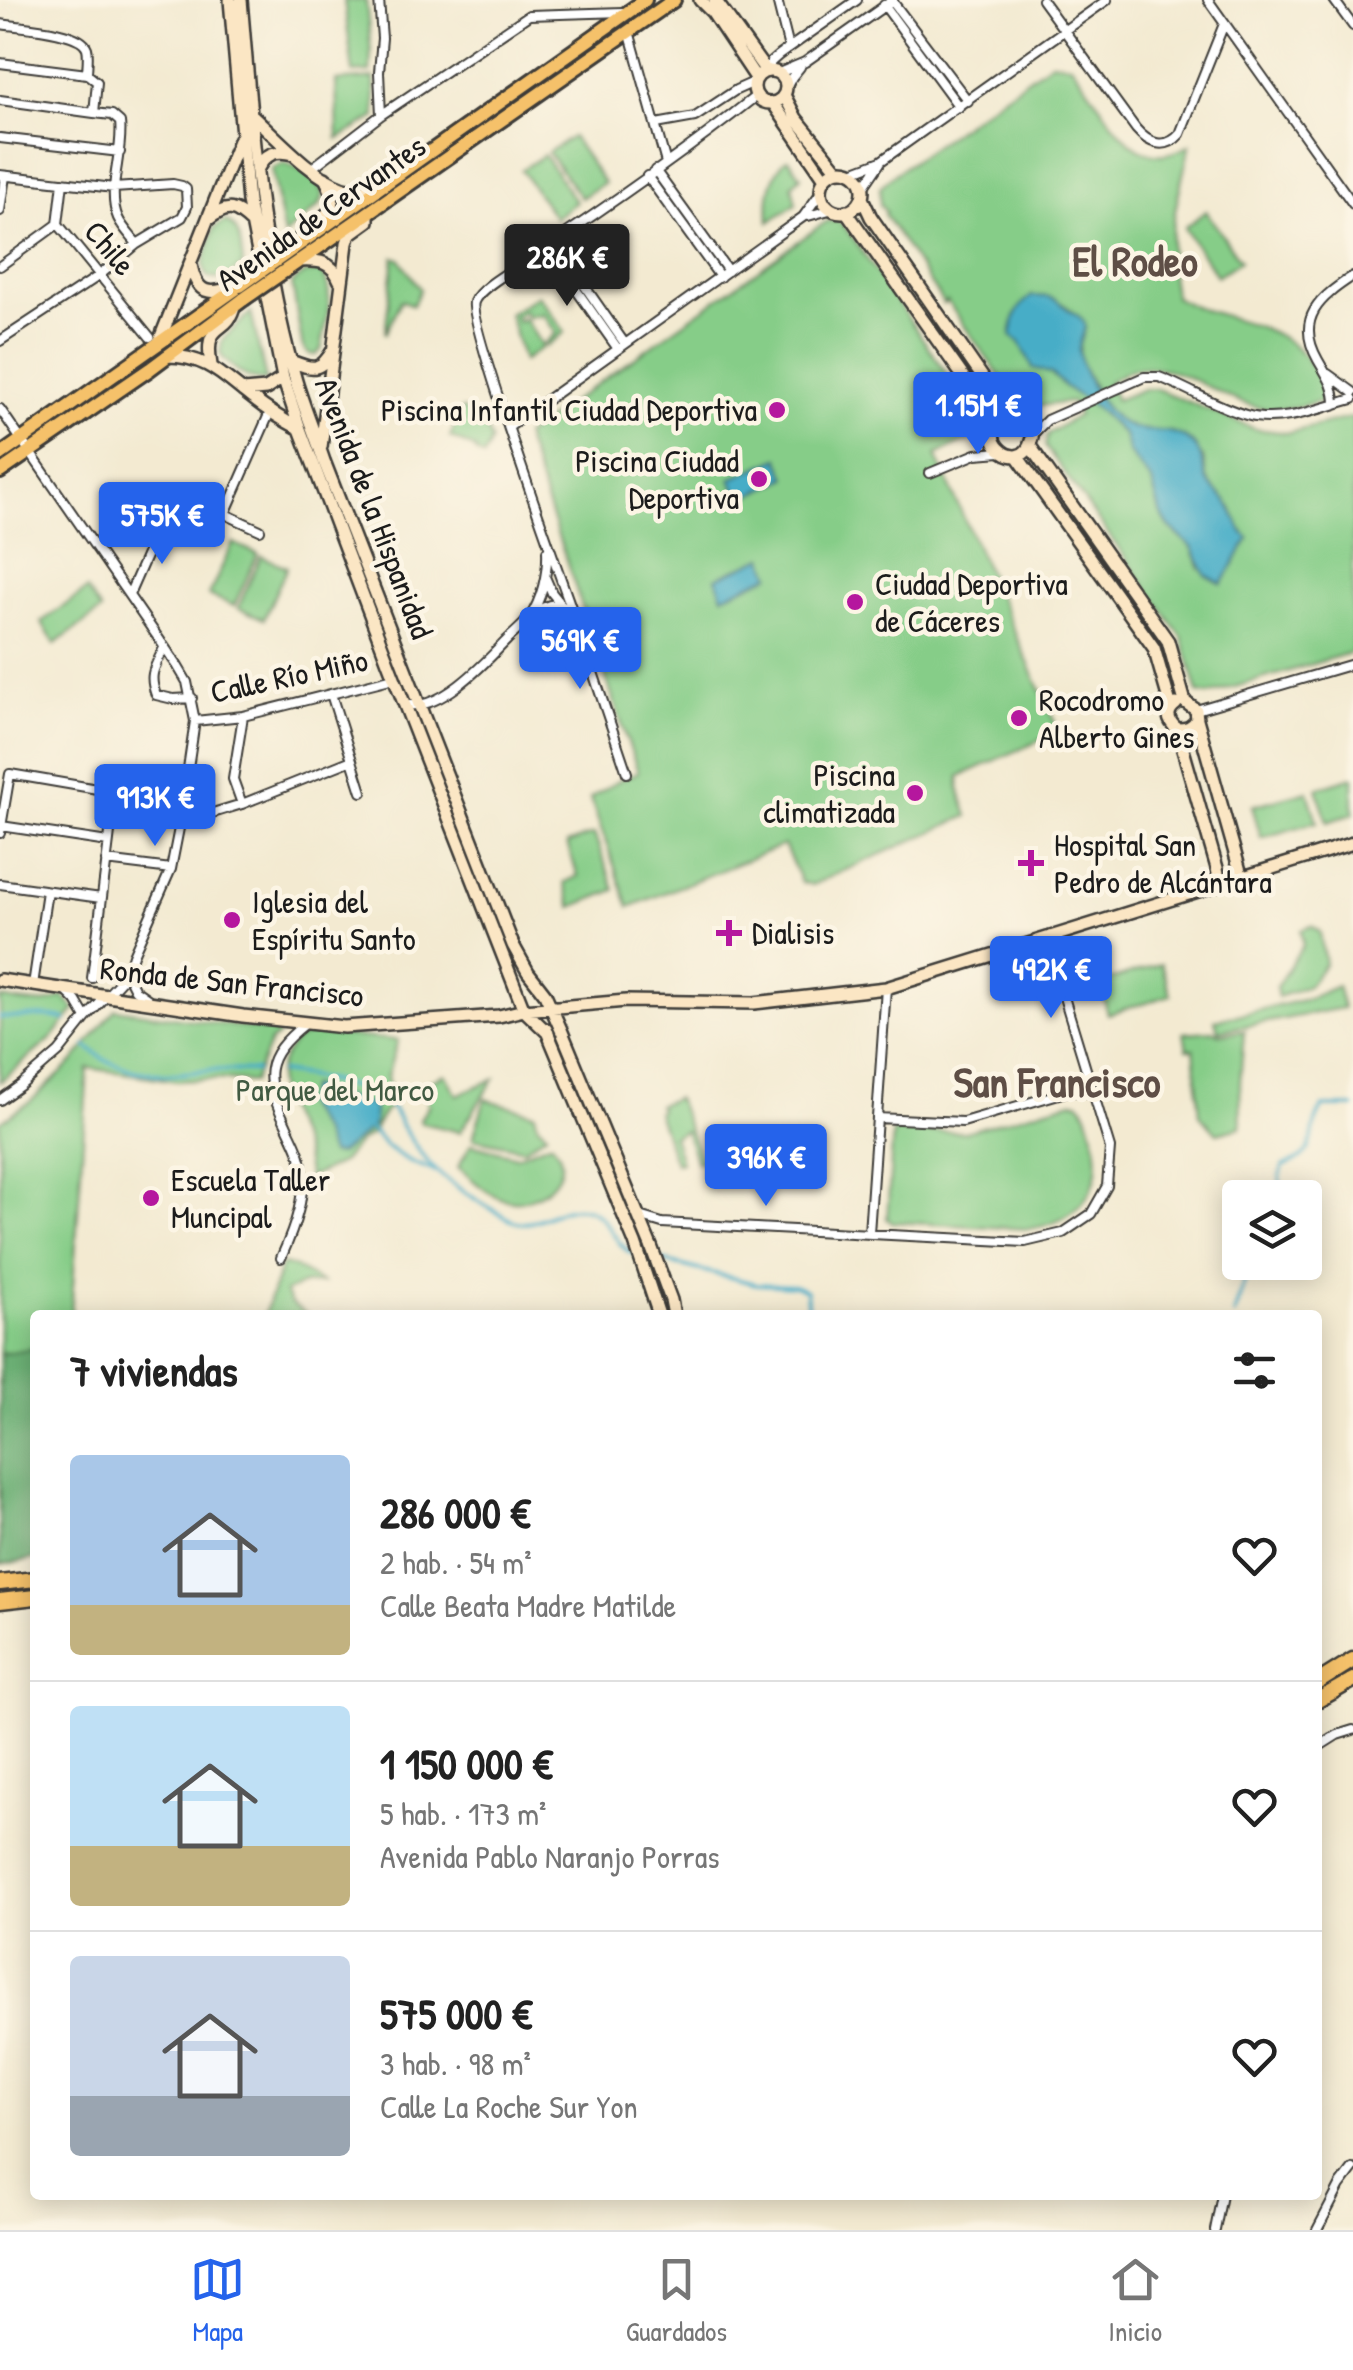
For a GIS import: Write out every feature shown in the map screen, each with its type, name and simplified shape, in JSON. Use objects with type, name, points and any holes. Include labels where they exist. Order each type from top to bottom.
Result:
[{"type":"highway","points":[[0,1583],[30,1580]]},
{"type":"highway","points":[[0,1601],[30,1597]]},
{"type":"highway","points":[[1322,1679],[1353,1660]]},
{"type":"highway","points":[[1322,1698],[1353,1680]]},
{"type":"main road","name":"Avenida de la Hispanidad","points":[[230,0],[252,224],[282,378],[394,678],[526,1013]]},
{"type":"main road","name":"Avenida de la Hispanidad","points":[[241,0],[256,170],[267,248],[291,361],[321,451],[513,945],[545,994],[550,1012]]},
{"type":"main road","name":"Avenida de Cervantes","points":[[0,455],[25,445],[167,356],[376,190],[646,0]]},
{"type":"main road","name":"Avenida de Cervantes","points":[[295,252],[368,214],[674,0]]},
{"type":"main road","points":[[700,0],[765,75],[784,80],[781,95],[823,185],[825,202],[833,209],[846,211],[856,206],[862,193]]},
{"type":"main road","points":[[715,0],[765,75]]},
{"type":"main road","points":[[765,75],[756,96],[764,102],[781,95]]},
{"type":"main road","points":[[781,95],[838,170],[852,172],[859,179],[871,217],[989,386],[1030,427],[1031,440],[1168,641],[1185,702],[1196,715],[1242,878]]},
{"type":"main road","points":[[251,114],[325,178],[344,188],[376,190]]},
{"type":"main road","points":[[154,341],[241,134]]},
{"type":"main road","points":[[256,170],[268,154],[295,154]]},
{"type":"main road","points":[[823,185],[838,170]]},
{"type":"main road","points":[[325,178],[334,195],[332,209],[302,233],[295,252],[328,263],[342,284]]},
{"type":"main road","points":[[206,222],[230,208],[252,224]]},
{"type":"main road","points":[[846,211],[986,409],[996,446],[1009,456],[1017,456],[1025,452],[1031,440]]},
{"type":"main road","points":[[321,451],[348,238],[368,220],[368,214]]},
{"type":"main road","points":[[190,263],[194,280],[204,290],[239,298],[230,318],[209,340],[211,365]]},
{"type":"main road","name":"Avenida de Cervantes","points":[[0,472],[25,445],[154,341],[239,298]]},
{"type":"main road","points":[[291,361],[316,368],[327,360],[335,346]]},
{"type":"main road","points":[[167,356],[184,356],[211,365],[270,412],[300,430]]},
{"type":"main road","points":[[242,391],[266,389],[282,378]]},
{"type":"main road","points":[[994,433],[1003,420],[1019,419]]},
{"type":"main road","points":[[1017,456],[1154,648],[1171,708]]},
{"type":"main road","points":[[1185,702],[1171,708],[1168,716],[1177,729],[1220,886]]},
{"type":"main road","points":[[1177,729],[1194,725],[1196,715]]},
{"type":"main road","name":"Ronda de San Francisco","points":[[0,980],[344,1027],[550,1012],[626,1000],[754,1004],[886,988],[1353,844]]},
{"type":"main road","points":[[562,1032],[573,1008]]},
{"type":"main road","points":[[550,1012],[562,1032],[638,1214],[673,1310]]},
{"type":"main road","points":[[548,1033],[550,1012]]},
{"type":"main road","points":[[526,1013],[548,1033],[635,1243],[658,1310]]},
{"type":"street","points":[[379,0],[382,115]]},
{"type":"street","points":[[777,0],[789,48]]},
{"type":"street","points":[[1042,0],[1136,129],[1150,142],[1164,144],[1180,134],[1224,24]]},
{"type":"street","points":[[852,172],[882,161],[1107,0]]},
{"type":"street","points":[[1208,0],[1353,204]]},
{"type":"street","points":[[1334,0],[1353,26]]},
{"type":"street","points":[[765,75],[771,62],[855,1]]},
{"type":"street","points":[[781,95],[805,62],[890,2],[964,104]]},
{"type":"street","points":[[312,168],[529,15],[628,12]]},
{"type":"street","points":[[0,24],[80,39],[86,48],[87,74]]},
{"type":"street","points":[[629,31],[666,162]]},
{"type":"street","points":[[656,124],[695,116],[765,75],[805,62]]},
{"type":"street","points":[[0,63],[87,74],[97,82],[94,113]]},
{"type":"street","points":[[627,773],[472,310],[488,287],[756,96]]},
{"type":"street","points":[[0,100],[112,115],[120,122],[114,188],[117,217],[137,244]]},
{"type":"street","points":[[0,138],[120,152]]},
{"type":"street","points":[[862,193],[882,161]]},
{"type":"street","points":[[652,173],[724,274]]},
{"type":"street","points":[[0,210],[2,175],[114,188],[173,184],[186,189],[187,207],[182,217],[137,244],[100,275],[0,342]]},
{"type":"street","name":"Chile","points":[[63,182],[58,224],[154,341]]},
{"type":"street","points":[[509,427],[803,217],[823,185]]},
{"type":"street","points":[[803,217],[833,209]]},
{"type":"street","points":[[0,266],[58,224]]},
{"type":"street","points":[[550,245],[622,346]]},
{"type":"street","points":[[1335,404],[1334,390],[1313,348],[1310,328],[1315,306],[1353,276]]},
{"type":"street","points":[[1031,440],[1048,420],[1144,377],[1159,378],[1244,415],[1264,418],[1284,417],[1353,396],[1326,373]]},
{"type":"street","points":[[0,409],[187,682],[195,720],[171,868],[127,974],[59,1052],[0,1100]]},
{"type":"street","points":[[260,530],[225,514],[270,412]]},
{"type":"street","points":[[1019,419],[1048,420]]},
{"type":"street","points":[[976,454],[994,433]]},
{"type":"street","points":[[930,473],[976,454],[1001,452]]},
{"type":"street","points":[[129,595],[162,520],[194,534]]},
{"type":"street","points":[[405,704],[413,706],[451,692],[482,667],[530,616],[545,590],[547,541]]},
{"type":"street","points":[[545,590],[555,586],[566,593]]},
{"type":"street","points":[[545,590],[573,612]]},
{"type":"street","points":[[530,616],[552,603],[562,604]]},
{"type":"street","points":[[164,648],[151,681],[156,694],[173,699],[192,698]]},
{"type":"street","points":[[1196,715],[1353,664]]},
{"type":"street","name":"Calle Río Miño","points":[[195,720],[243,716],[394,678]]},
{"type":"street","points":[[331,694],[362,792]]},
{"type":"street","points":[[242,804],[233,780],[243,716]]},
{"type":"street","points":[[180,824],[352,760]]},
{"type":"street","points":[[92,978],[114,792],[10,774],[0,830],[108,842]]},
{"type":"street","points":[[106,861],[171,868]]},
{"type":"street","points":[[0,884],[101,898]]},
{"type":"street","points":[[33,986],[48,890]]},
{"type":"street","points":[[638,1214],[658,1222],[1025,1242],[1063,1233],[1091,1214],[1107,1186],[1110,1148],[1046,938]]},
{"type":"street","points":[[499,948],[513,945]]},
{"type":"street","points":[[127,974],[136,990],[152,1002]]},
{"type":"street","points":[[870,1234],[886,988]]},
{"type":"street","points":[[66,991],[86,1018]]},
{"type":"street","points":[[282,1255],[297,1219],[302,1170],[300,1155],[274,1100],[269,1080],[279,1050],[305,1024]]},
{"type":"street","points":[[877,1118],[963,1122],[1068,1091],[1092,1094]]},
{"type":"street","points":[[1322,1744],[1337,1734],[1353,1730]]},
{"type":"street","points":[[1317,2230],[1353,2170]]},
{"type":"street","points":[[1215,2230],[1221,2200]]},
{"type":"green space","points":[[344,0],[366,0],[370,72],[353,73]]},
{"type":"green space","points":[[1051,62],[1071,64],[1113,123],[1140,149],[1162,154],[1190,145],[1171,240],[1175,297],[1284,338],[1299,350],[1319,378],[1323,401],[1283,409],[1252,406],[1181,375],[1146,367],[1108,382],[1116,400],[1144,389],[1157,389],[1255,429],[1288,433],[1353,417],[1353,652],[1208,695],[1198,693],[1182,637],[1045,446],[1048,434],[1078,415],[1072,402],[1031,407],[1014,397],[947,301],[944,304],[884,214],[880,187]],"holes":[[[1032,296],[1057,302],[1080,320],[1085,329],[1079,354],[1083,367],[1102,404],[1123,426],[1171,432],[1203,457],[1206,476],[1232,508],[1240,531],[1200,568],[1192,547],[1169,527],[1160,512],[1152,482],[1129,453],[1124,435],[1046,370],[1020,342]]]},
{"type":"green space","points":[[374,78],[376,117],[338,139],[336,81]]},
{"type":"green space","points":[[572,137],[604,183],[581,198],[548,152]]},
{"type":"green space","points":[[544,155],[576,202],[555,218],[521,170]]},
{"type":"green space","points":[[789,159],[801,176],[792,185],[796,204],[769,222],[772,181]]},
{"type":"green space","points":[[284,163],[308,174],[324,194],[320,205],[284,236],[272,168]]},
{"type":"green space","points":[[1206,211],[1240,261],[1217,276],[1184,228]]},
{"type":"green space","points":[[225,221],[238,234],[243,265],[226,277],[212,279],[207,277],[203,265],[214,228]]},
{"type":"green space","name":"Ciudad Deportiva de Cáceres","points":[[827,221],[838,221],[845,227],[986,430],[936,455],[1059,732],[960,776],[959,788],[968,816],[812,885],[801,882],[784,845],[629,907],[590,798],[638,772],[524,436]]},
{"type":"green space","points":[[394,257],[400,259],[420,289],[413,305],[401,300],[385,334]]},
{"type":"green space","points":[[322,272],[329,300],[321,350],[316,355],[303,347],[292,283],[305,273]]},
{"type":"green space","points":[[538,295],[565,332],[547,346],[545,343],[556,333],[542,313],[529,318],[524,311],[516,317],[518,322],[524,318],[543,347],[523,361],[509,314]]},
{"type":"green space","points":[[251,312],[266,380],[241,373],[220,354],[222,340]]},
{"type":"green space","points":[[462,409],[483,419],[491,441],[484,457],[450,437]]},
{"type":"green space","points":[[233,543],[258,554],[234,606],[209,595]]},
{"type":"green space","points":[[261,556],[287,567],[264,619],[238,608]]},
{"type":"green space","points":[[87,590],[101,611],[55,644],[41,622]]},
{"type":"green space","points":[[1353,777],[1353,814],[1327,822],[1317,788]]},
{"type":"green space","points":[[1308,791],[1317,822],[1261,838],[1252,806]]},
{"type":"green space","points":[[594,834],[615,890],[572,907],[564,883],[578,876],[567,844]]},
{"type":"green space","points":[[1312,926],[1320,932],[1325,964],[1308,986],[1278,997],[1276,987],[1303,945],[1301,930]]},
{"type":"green space","points":[[1161,964],[1171,995],[1108,1014],[1099,983]]},
{"type":"green space","points":[[1337,986],[1343,1008],[1218,1031],[1215,1020],[1307,999]]},
{"type":"green space","points":[[63,996],[75,1009],[52,1038],[0,1082],[0,998],[40,1003]]},
{"type":"green space","points":[[115,1009],[278,1032],[253,1082],[178,1081],[88,1068],[71,1310],[30,1310],[30,1349],[0,1354],[0,1122],[31,1101],[73,1062]]},
{"type":"green space","points":[[1244,1031],[1241,1127],[1217,1133],[1200,1115],[1194,1049],[1187,1049],[1184,1033]]},
{"type":"green space","name":"Parque del Marco","points":[[315,1033],[398,1040],[387,1076],[392,1101],[370,1135],[341,1163],[308,1178],[303,1149],[280,1094],[278,1072],[294,1042]]},
{"type":"green space","points":[[445,1074],[457,1095],[494,1079],[460,1132],[421,1123],[429,1105],[420,1085]]},
{"type":"green space","points":[[675,1098],[702,1162],[696,1162],[685,1131],[673,1136],[681,1162],[675,1163],[657,1112],[658,1105]]},
{"type":"green space","points":[[485,1099],[535,1113],[538,1125],[547,1133],[524,1149],[473,1138]]},
{"type":"green space","points":[[1079,1101],[1087,1114],[1097,1149],[1097,1167],[1087,1196],[1064,1218],[1029,1229],[887,1219],[893,1131],[965,1132]]},
{"type":"green space","points":[[551,1142],[560,1156],[559,1173],[548,1188],[522,1201],[497,1197],[458,1167],[471,1144],[517,1156]]},
{"type":"green space","points":[[282,1264],[322,1283],[303,1284],[285,1292],[291,1304],[300,1310],[266,1310]]},
{"type":"green space","points":[[30,1349],[30,1560],[0,1564],[0,1354]]},
{"type":"water","points":[[1032,296],[1055,299],[1083,320],[1085,328],[1079,351],[1082,365],[1096,394],[1116,418],[1127,426],[1182,436],[1198,451],[1208,482],[1227,502],[1249,538],[1222,584],[1206,575],[1192,547],[1169,527],[1160,512],[1152,482],[1129,453],[1124,435],[1052,374],[1033,368],[1020,342],[1011,336],[1017,313]]},
{"type":"water","name":"Piscina Ciudad Deportiva","points":[[779,458],[787,478],[740,500],[731,479]]},
{"type":"water","name":"Piscina Ciudad Deportiva","points":[[764,557],[771,575],[723,596],[716,578]]},
{"type":"water","points":[[310,1086],[374,1106],[370,1129],[339,1154],[330,1154],[304,1104]]},
{"type":"waterway","points":[[0,1017],[66,1020]]},
{"type":"waterway","points":[[86,1046],[105,1060],[134,1071],[166,1075],[256,1071]]},
{"type":"waterway","points":[[280,1072],[337,1083],[380,1098],[391,1106],[409,1138],[434,1169],[507,1218],[527,1223],[565,1209],[586,1209],[601,1218],[634,1254]]},
{"type":"waterway","points":[[1280,1180],[1283,1166],[1309,1149],[1323,1107],[1353,1107]]},
{"type":"waterway","points":[[370,1129],[399,1155],[435,1171]]},
{"type":"waterway","points":[[643,1256],[757,1284],[795,1286],[806,1291],[808,1310]]},
{"type":"waterway","points":[[1236,1310],[1245,1280]]},
{"type":"place","name":"Piscina Infantil Ciudad Deportiva","points":[[777,410]]},
{"type":"place","name":"Piscina Ciudad Deportiva","points":[[759,479]]},
{"type":"place","name":"Ciudad Deportiva de Cáceres","points":[[855,602]]},
{"type":"place","name":"Rocodromo Alberto Gines","points":[[1019,718]]},
{"type":"place","name":"Piscina climatizada","points":[[915,793]]},
{"type":"place","name":"Hospital San Pedro de Alcántara","points":[[1031,863]]},
{"type":"place","name":"Iglesia del Espíritu Santo","points":[[232,920]]},
{"type":"place","name":"Dialisis","points":[[729,933]]},
{"type":"place","name":"Escuela Taller Muncipal","points":[[151,1198]]},
{"type":"district","name":"El Rodeo","points":[[1135,261]]},
{"type":"district","name":"San Francisco","points":[[1057,1082]]}]
